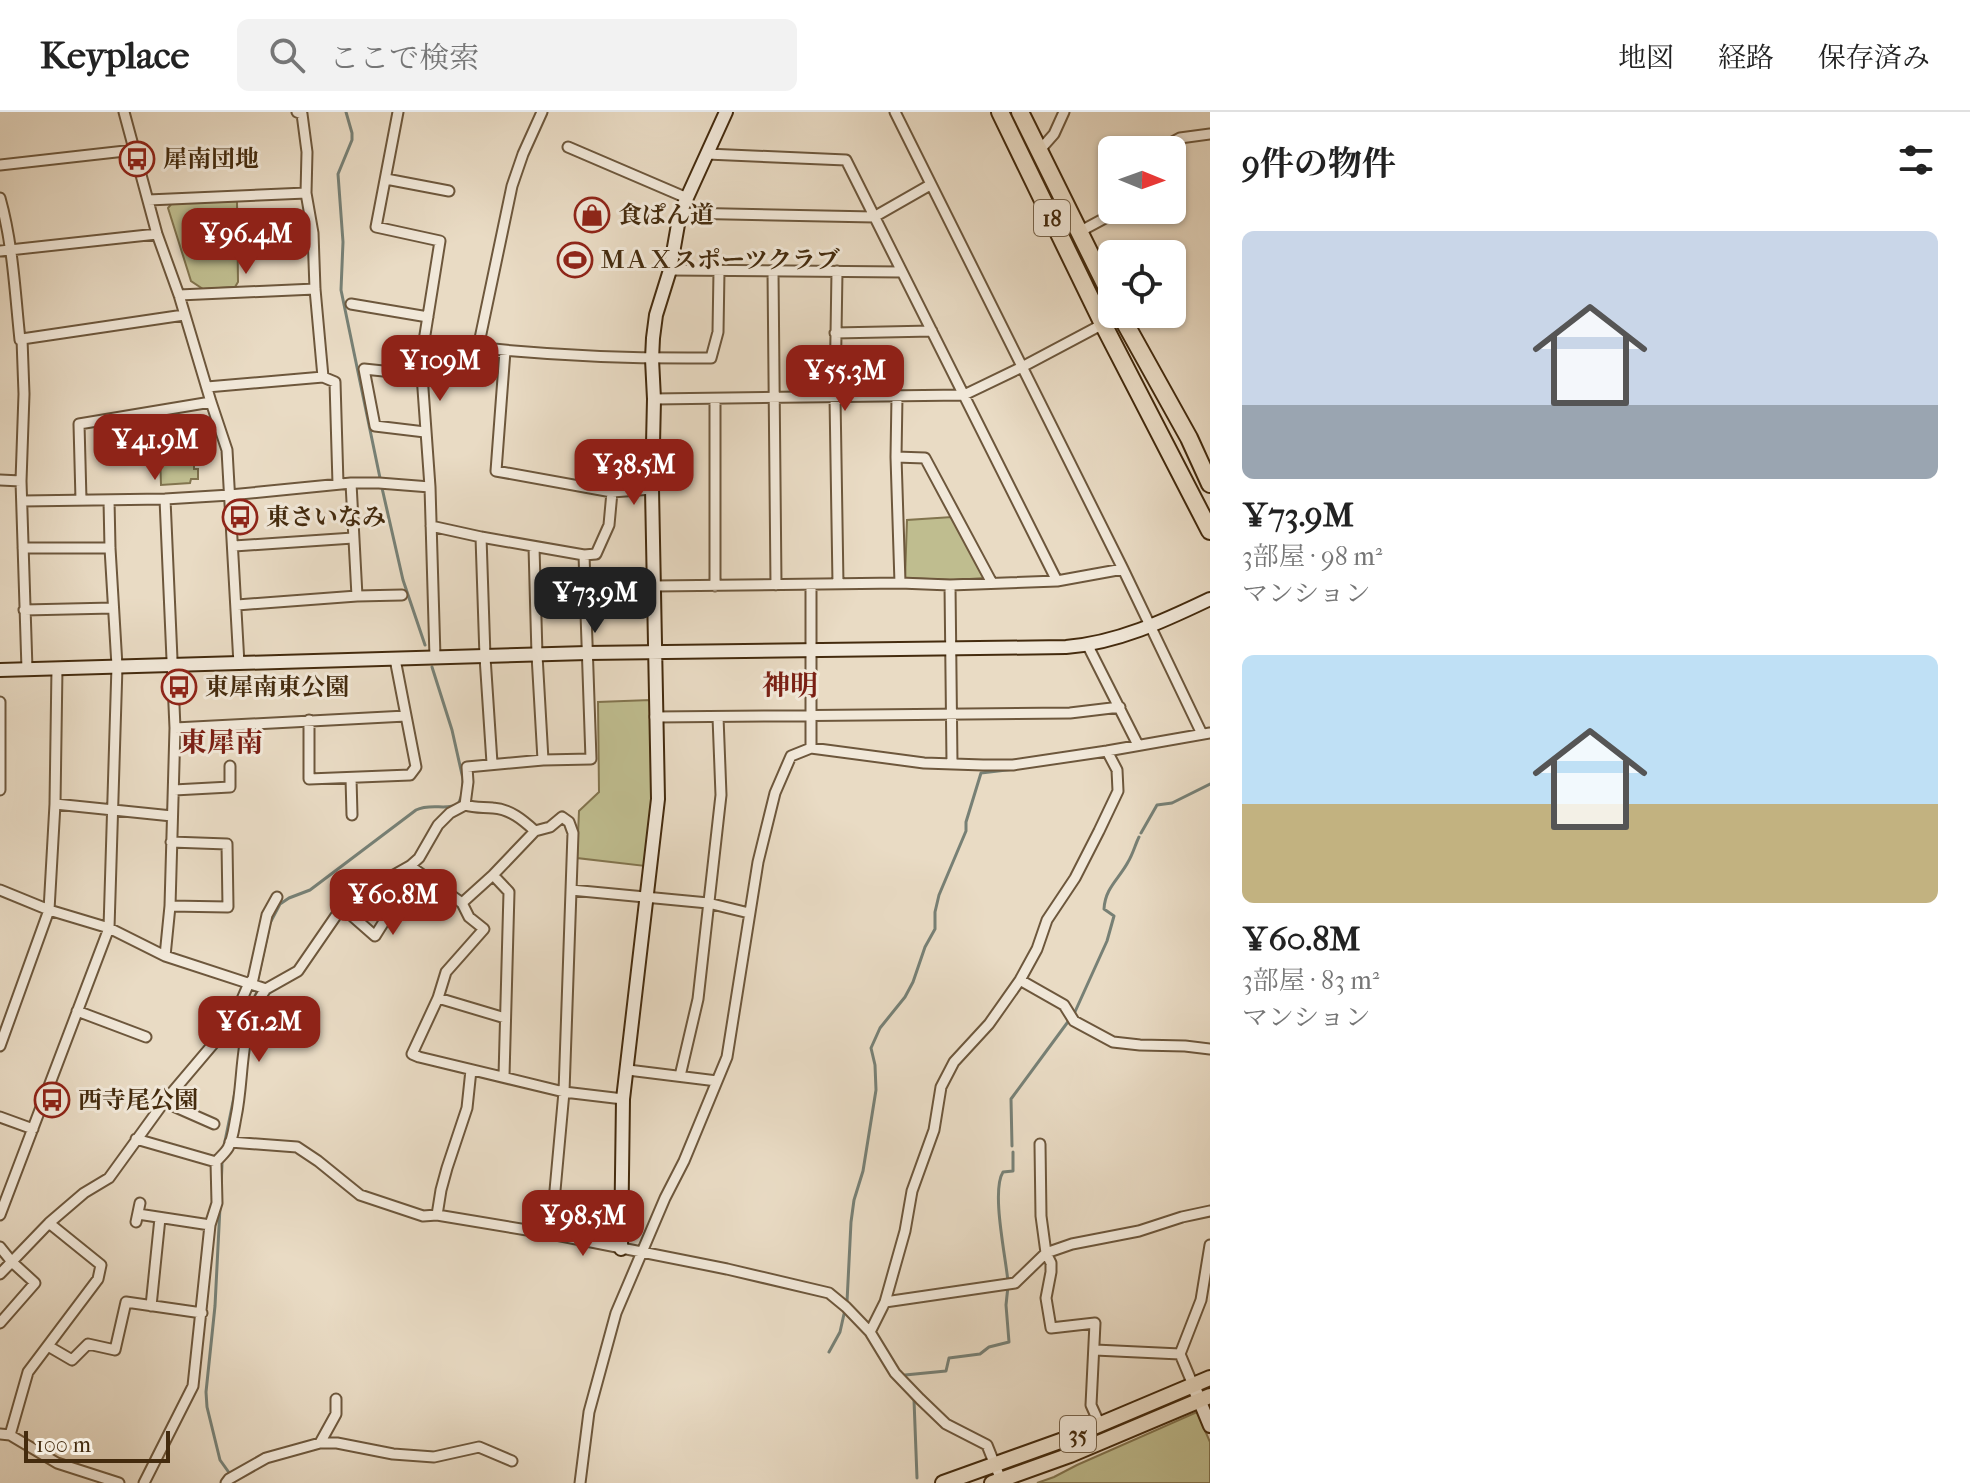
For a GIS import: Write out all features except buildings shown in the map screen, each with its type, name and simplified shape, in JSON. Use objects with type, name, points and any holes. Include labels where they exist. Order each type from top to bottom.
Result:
[{"type":"highway","name":"18","points":[[1000,112],[1098,314]]},
{"type":"highway","name":"18","points":[[1020,112],[1098,270]]},
{"type":"highway","name":"18","points":[[1105,328],[1210,531]]},
{"type":"highway","points":[[1128,328],[1189,438],[1210,484]]},
{"type":"main road","name":"35","points":[[943,1483],[1100,1425],[1210,1378]]},
{"type":"main road","name":"35","points":[[996,1481],[1070,1455],[1205,1398]]},
{"type":"street","points":[[124,112],[157,234],[227,450],[239,664]]},
{"type":"street","points":[[395,112],[376,227],[440,241],[424,341],[422,375],[430,487],[435,657]]},
{"type":"street","points":[[478,348],[512,186],[542,112]]},
{"type":"street","points":[[621,1249],[623,1099],[658,799],[652,489],[652,359],[656,315],[670,270],[680,213],[726,112]]},
{"type":"street","points":[[580,1483],[589,1412],[616,1313],[727,1057],[758,862],[775,793],[791,756],[811,748],[924,763],[1013,765],[1206,734],[895,112]]},
{"type":"street","points":[[1039,151],[1054,134],[1064,112]]},
{"type":"street","points":[[303,113],[307,152],[306,193],[313,233],[323,377]]},
{"type":"street","points":[[1186,137],[1210,134]]},
{"type":"street","points":[[568,147],[687,198]]},
{"type":"street","points":[[0,165],[134,150]]},
{"type":"street","points":[[707,154],[846,160],[1057,581]]},
{"type":"street","points":[[386,179],[449,191]]},
{"type":"street","points":[[680,213],[874,217],[930,185]]},
{"type":"street","points":[[148,200],[306,193]]},
{"type":"street","points":[[0,198],[22,339],[21,481],[27,669]]},
{"type":"street","points":[[1079,232],[1098,222]]},
{"type":"street","points":[[6,251],[157,234]]},
{"type":"street","points":[[670,270],[902,272]]},
{"type":"street","points":[[424,341],[505,351],[652,359],[711,358],[718,332],[719,271]]},
{"type":"street","points":[[773,271],[776,585]]},
{"type":"street","points":[[837,271],[835,397],[838,584]]},
{"type":"street","points":[[179,295],[315,289]]},
{"type":"street","points":[[351,304],[428,317]]},
{"type":"street","points":[[22,339],[184,315]]},
{"type":"street","points":[[654,399],[964,395],[1098,327]]},
{"type":"street","points":[[835,333],[932,331]]},
{"type":"street","points":[[505,351],[496,471],[612,492],[652,489]]},
{"type":"street","points":[[422,375],[364,369],[375,426],[425,432]]},
{"type":"street","points":[[207,387],[323,377],[335,382],[338,484]]},
{"type":"street","points":[[897,396],[900,583]]},
{"type":"street","points":[[715,399],[715,586]]},
{"type":"street","points":[[81,500],[79,424],[211,402]]},
{"type":"street","points":[[896,457],[925,458],[992,583]]},
{"type":"street","points":[[0,480],[21,481]]},
{"type":"street","points":[[22,501],[165,499],[351,483],[430,487]]},
{"type":"street","points":[[351,483],[357,596]]},
{"type":"street","points":[[431,526],[534,547],[596,554],[609,525],[612,492]]},
{"type":"street","points":[[165,499],[175,728],[170,906],[165,956]]},
{"type":"street","points":[[0,1215],[109,928],[117,666],[109,500]]},
{"type":"street","points":[[481,537],[492,763]]},
{"type":"street","points":[[234,546],[353,538]]},
{"type":"street","points":[[534,547],[543,760]]},
{"type":"street","points":[[23,548],[110,548]]},
{"type":"street","points":[[465,805],[467,767],[591,759],[584,555]]},
{"type":"street","points":[[655,586],[950,585],[1057,581],[1123,569]]},
{"type":"street","points":[[811,585],[811,748]]},
{"type":"street","points":[[950,585],[952,763]]},
{"type":"street","points":[[237,605],[402,595]]},
{"type":"street","points":[[0,670],[587,653],[1088,646],[1151,627],[1210,599]]},
{"type":"street","points":[[24,610],[113,608]]},
{"type":"street","points":[[1088,646],[1138,745]]},
{"type":"street","points":[[309,720],[309,779],[410,775],[416,767],[395,659]]},
{"type":"street","points":[[0,1046],[49,910],[55,804],[57,668]]},
{"type":"street","points":[[0,702],[0,790]]},
{"type":"street","points":[[655,717],[1070,713],[1120,707]]},
{"type":"street","points":[[175,728],[406,716]]},
{"type":"street","points":[[680,1076],[698,999],[721,795],[718,717]]},
{"type":"street","points":[[870,1332],[885,1302],[905,1231],[912,1191],[934,1130],[941,1087],[954,1062],[989,1024],[1020,980],[1037,949],[1047,920],[1075,878],[1118,791],[1117,770],[1107,751]]},
{"type":"street","points":[[174,790],[230,787],[230,766]]},
{"type":"street","points":[[351,778],[352,815]]},
{"type":"street","points":[[55,804],[172,816]]},
{"type":"street","points":[[144,1483],[193,1386],[210,1225],[217,1203],[216,1162],[230,1142],[241,1094],[248,1027],[260,998],[266,989],[298,971],[342,907],[419,858],[438,825],[450,813],[465,805],[475,809],[494,808],[512,813],[535,831]]},
{"type":"street","points":[[462,903],[535,831],[550,827],[562,817],[569,822],[573,833],[564,1092],[551,1234]]},
{"type":"street","points":[[170,906],[228,907],[227,844],[171,842]]},
{"type":"street","points":[[410,866],[462,903],[469,917],[484,929],[446,972],[438,998],[412,1054],[564,1092],[623,1099]]},
{"type":"street","points":[[493,875],[509,892],[504,1076]]},
{"type":"street","points":[[342,907],[375,936],[400,896],[386,879]]},
{"type":"street","points":[[0,890],[49,910],[109,928],[165,956],[266,989]]},
{"type":"street","points":[[571,890],[708,903],[749,913]]},
{"type":"street","points":[[0,1274],[49,1223],[84,1193],[109,1178],[164,1102],[225,1030],[253,979],[267,915],[277,897]]},
{"type":"street","points":[[1020,980],[1064,1005],[1074,1021],[1113,1042],[1210,1049]]},
{"type":"street","points":[[438,998],[505,1018]]},
{"type":"street","points":[[77,1011],[146,1037]]},
{"type":"street","points":[[437,1215],[444,1179],[467,1108],[471,1070]]},
{"type":"street","points":[[628,1070],[717,1081]]},
{"type":"street","points":[[164,1102],[214,1124]]},
{"type":"street","points":[[0,1117],[33,1129]]},
{"type":"street","points":[[136,1139],[216,1162]]},
{"type":"street","points":[[230,1142],[297,1147],[360,1195],[423,1216],[437,1215],[551,1234],[829,1293],[870,1332],[895,1373],[946,1424],[987,1445],[996,1465],[996,1481]]},
{"type":"street","points":[[1040,1144],[1041,1216],[1046,1253],[1051,1263],[1046,1298],[1051,1328],[1095,1323],[1091,1405],[1100,1425]]},
{"type":"street","points":[[885,1302],[1015,1283],[1046,1253],[1210,1211]]},
{"type":"street","points":[[138,1213],[210,1225]]},
{"type":"street","points":[[151,1306],[160,1218]]},
{"type":"street","points":[[49,1223],[101,1265],[98,1279],[28,1372],[5,1435],[57,1463],[119,1483]]},
{"type":"street","points":[[1210,1245],[1201,1300],[1180,1354],[1193,1385],[1205,1398],[1210,1426]]},
{"type":"street","points":[[0,1247],[35,1283],[0,1323]]},
{"type":"street","points":[[48,1346],[72,1360],[88,1344],[115,1350],[126,1302],[202,1313]]},
{"type":"street","points":[[1095,1350],[1180,1354]]},
{"type":"street","points":[[320,1443],[336,1414],[336,1399]]},
{"type":"street","points":[[230,1479],[266,1458],[320,1443],[434,1457],[479,1447],[512,1461]]},
{"type":"shaded area","points":[[237,201],[238,282],[235,287],[203,289],[191,281],[168,208],[173,202]]},
{"type":"shaded area","points":[[194,453],[194,469],[198,469],[198,479],[191,479],[190,483],[161,485],[160,455]]},
{"type":"shaded area","points":[[952,517],[985,578],[905,578],[907,520]]},
{"type":"shaded area","points":[[650,700],[653,806],[645,866],[577,858],[579,811],[599,792],[598,702]]},
{"type":"shaded area","points":[[1197,1412],[1210,1442],[1210,1483],[1037,1483],[1054,1477]]},
{"type":"waterway","points":[[346,112],[352,140],[338,174],[343,242],[341,290],[380,478]]},
{"type":"waterway","points":[[382,488],[403,580],[425,645]]},
{"type":"waterway","points":[[258,978],[270,923],[280,904],[310,890],[416,810],[458,805],[463,792],[463,779],[452,730],[432,667]]},
{"type":"waterway","points":[[847,1302],[854,1200],[863,1171],[876,1090],[871,1048],[880,1028],[905,997],[935,929],[939,895],[966,831],[981,773],[1015,769]]},
{"type":"waterway","points":[[1141,833],[1157,805],[1172,803],[1210,784]]},
{"type":"waterway","points":[[1074,1014],[1107,941],[1114,916],[1104,909],[1107,895],[1130,859],[1139,837]]},
{"type":"waterway","points":[[240,1053],[245,1021],[257,992]]},
{"type":"waterway","points":[[1012,1146],[1011,1099],[1070,1019]]},
{"type":"waterway","points":[[224,1146],[235,1092]]},
{"type":"waterway","points":[[1008,1282],[998,1194],[1003,1172],[1013,1171],[1013,1152]]},
{"type":"waterway","points":[[221,1188],[222,1164]]},
{"type":"waterway","points":[[220,1207],[215,1306],[206,1392],[220,1460],[230,1474]]},
{"type":"waterway","points":[[905,1375],[946,1371],[949,1358],[980,1354],[989,1347],[1009,1342],[1008,1286]]},
{"type":"waterway","points":[[829,1352],[840,1332],[844,1314]]},
{"type":"waterway","points":[[901,1385],[914,1400],[917,1478]]},
{"type":"place","name":"犀南団地","points":[[137,159]]},
{"type":"place","name":"食ぱん道","points":[[592,215]]},
{"type":"place","name":"ＭＡＸスポーツクラブ","points":[[575,260]]},
{"type":"place","name":"東さいなみ","points":[[240,517]]},
{"type":"place","name":"東犀南東公園","points":[[179,687]]},
{"type":"place","name":"西寺尾公園","points":[[52,1100]]},
{"type":"district","name":"神明","points":[[790,685]]},
{"type":"district","name":"東犀南","points":[[221,742]]}]
